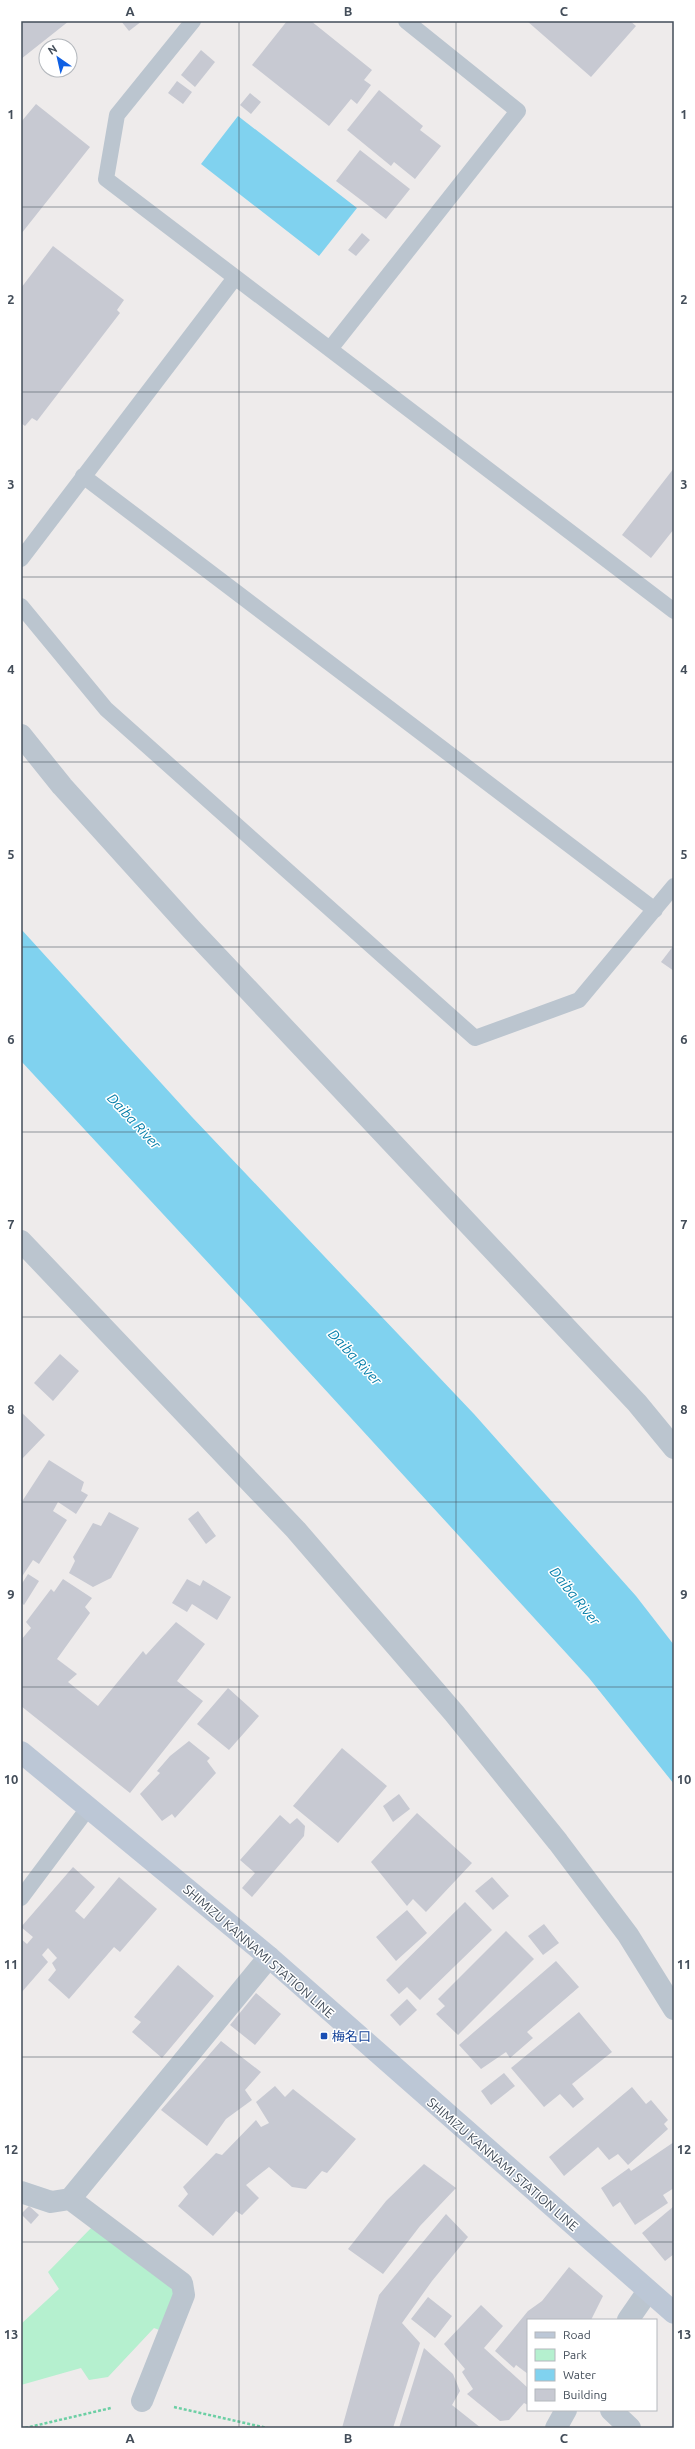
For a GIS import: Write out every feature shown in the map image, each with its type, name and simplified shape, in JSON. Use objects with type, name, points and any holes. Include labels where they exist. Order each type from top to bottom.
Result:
[{"type":"main road","name":"SHIMIZU KANNAMI STATION LINE","points":[[21,1752],[89,1806],[269,1957],[648,2291],[674,2312]]},
{"type":"street","points":[[21,734],[62,786],[192,930],[636,1403],[674,1448]]},
{"type":"street","points":[[21,1241],[296,1530],[454,1713],[558,1842],[614,1917],[674,2009]]},
{"type":"street","points":[[21,2192],[51,2202],[70,2199],[269,1957]]},
{"type":"street","points":[[70,2199],[182,2283],[184,2295],[142,2401]]},
{"type":"street","points":[[629,2319],[648,2291]]},
{"type":"street","points":[[556,2428],[565,2411]]},
{"type":"street","points":[[612,2411],[630,2428]]},
{"type":"lane","points":[[194,21],[117,115],[106,179],[234,279],[330,349],[674,611]]},
{"type":"lane","points":[[330,349],[518,111],[406,21]]},
{"type":"lane","points":[[21,559],[234,279]]},
{"type":"lane","points":[[83,476],[655,910]]},
{"type":"lane","points":[[21,606],[106,709],[475,1038],[579,1000],[674,886]]},
{"type":"lane","points":[[21,1898],[89,1806]]},
{"type":"green space","points":[[94,2225],[173,2285],[176,2295],[162,2331],[154,2328],[108,2377],[89,2380],[81,2368],[21,2385],[21,2324],[59,2289],[48,2272]]},
{"type":"water","points":[[238,116],[357,208],[319,256],[201,164]]},
{"type":"water","name":"Daiba River","points":[[21,929],[192,1117],[474,1414],[636,1596],[674,1645],[674,1784],[589,1678],[265,1324],[21,1061]]},
{"type":"building","points":[[21,21],[69,21],[48,38],[38,38],[38,46],[21,59]]},
{"type":"building","points":[[121,21],[142,21],[129,31]]},
{"type":"building","points":[[287,21],[311,21],[372,70],[364,80],[371,85],[357,104],[351,99],[329,126],[252,65]]},
{"type":"building","points":[[527,21],[630,21],[636,26],[591,77]]},
{"type":"building","points":[[201,50],[215,62],[195,87],[181,75]]},
{"type":"building","points":[[177,81],[192,92],[183,104],[168,93]]},
{"type":"building","points":[[379,90],[423,126],[420,130],[441,146],[415,179],[394,162],[391,166],[347,130]]},
{"type":"building","points":[[250,93],[261,102],[251,114],[240,105]]},
{"type":"building","points":[[36,104],[90,147],[21,234],[21,122]]},
{"type":"building","points":[[360,150],[410,189],[386,219],[336,181]]},
{"type":"building","points":[[362,233],[370,240],[356,256],[348,250]]},
{"type":"building","points":[[53,246],[124,300],[117,310],[120,313],[37,421],[32,418],[25,426],[21,423],[21,288]]},
{"type":"building","points":[[674,468],[674,529],[651,558],[622,535]]},
{"type":"building","points":[[674,945],[674,971],[661,962]]},
{"type":"building","points":[[60,1354],[79,1371],[53,1401],[34,1383]]},
{"type":"building","points":[[21,1412],[45,1435],[21,1460]]},
{"type":"building","points":[[49,1460],[84,1482],[81,1491],[88,1495],[76,1514],[58,1502],[53,1511],[67,1520],[39,1564],[33,1560],[21,1578],[21,1503]]},
{"type":"building","points":[[198,1511],[216,1536],[206,1544],[188,1519]]},
{"type":"building","points":[[109,1512],[139,1528],[111,1578],[93,1587],[69,1573],[75,1561],[73,1557],[93,1523],[101,1526]]},
{"type":"building","points":[[28,1574],[39,1581],[24,1605],[21,1602],[21,1585]]},
{"type":"building","points":[[63,1579],[92,1598],[85,1607],[90,1613],[57,1659],[77,1674],[68,1682],[98,1706],[143,1651],[146,1655],[176,1622],[205,1644],[177,1681],[203,1701],[130,1793],[21,1706],[21,1640],[31,1628],[26,1622],[51,1589],[54,1592]]},
{"type":"building","points":[[187,1579],[200,1586],[203,1580],[231,1597],[217,1620],[192,1604],[187,1612],[172,1603]]},
{"type":"building","points":[[228,1688],[259,1716],[229,1750],[197,1724]]},
{"type":"building","points":[[189,1741],[210,1758],[207,1761],[216,1773],[175,1818],[172,1814],[162,1821],[140,1794],[160,1773],[157,1771],[170,1756]]},
{"type":"building","points":[[342,1748],[387,1786],[338,1843],[293,1806]]},
{"type":"building","points":[[399,1794],[410,1809],[393,1822],[383,1806]]},
{"type":"building","points":[[417,1813],[472,1863],[426,1912],[413,1899],[407,1906],[371,1862]]},
{"type":"building","points":[[280,1815],[290,1824],[297,1818],[305,1826],[304,1836],[252,1897],[242,1888],[255,1873],[240,1860]]},
{"type":"building","points":[[73,1867],[95,1887],[75,1911],[84,1919],[119,1877],[157,1909],[120,1952],[114,1947],[69,1999],[48,1980],[56,1970],[52,1963],[57,1958],[48,1948],[42,1955],[48,1962],[21,1993],[21,1939],[27,1944],[33,1937],[21,1927]]},
{"type":"building","points":[[492,1877],[509,1896],[493,1910],[475,1891]]},
{"type":"building","points":[[465,1902],[492,1930],[420,2000],[407,1987],[399,1994],[386,1980]]},
{"type":"building","points":[[407,1910],[427,1933],[396,1961],[376,1937]]},
{"type":"building","points":[[544,1924],[559,1943],[543,1955],[528,1936]]},
{"type":"building","points":[[506,1931],[534,1959],[458,2035],[436,2014],[445,2006],[438,1999]]},
{"type":"building","points":[[556,1961],[579,1987],[527,2032],[533,2038],[510,2058],[506,2052],[481,2069],[459,2045]]},
{"type":"building","points":[[178,1965],[214,1996],[162,2058],[132,2032],[141,2022],[134,2017]]},
{"type":"building","points":[[256,1993],[281,2014],[255,2045],[230,2025]]},
{"type":"building","points":[[407,1999],[417,2010],[400,2026],[390,2015]]},
{"type":"building","points":[[579,2012],[612,2052],[572,2084],[584,2099],[573,2108],[560,2094],[544,2107],[511,2068]]},
{"type":"building","points":[[221,2041],[261,2072],[245,2090],[252,2100],[226,2119],[207,2146],[161,2110]]},
{"type":"building","points":[[504,2073],[515,2086],[491,2105],[481,2091]]},
{"type":"building","points":[[275,2086],[285,2097],[293,2089],[356,2139],[327,2173],[322,2171],[306,2189],[292,2187],[269,2167],[246,2185],[259,2198],[242,2215],[236,2211],[213,2236],[178,2206],[188,2194],[183,2187],[216,2153],[222,2155],[256,2120],[261,2127],[269,2123],[256,2102]]},
{"type":"building","points":[[632,2087],[646,2104],[651,2100],[668,2120],[664,2124],[668,2129],[628,2165],[618,2154],[609,2160],[598,2147],[564,2176],[549,2157]]},
{"type":"building","points":[[674,2142],[674,2188],[663,2195],[668,2203],[635,2225],[620,2202],[613,2207],[601,2188],[629,2168],[631,2171]]},
{"type":"building","points":[[424,2164],[456,2188],[420,2226],[383,2274],[348,2249],[386,2201]]},
{"type":"building","points":[[29,2206],[39,2215],[31,2224],[21,2214]]},
{"type":"building","points":[[674,2206],[674,2254],[665,2261],[642,2233]]},
{"type":"building","points":[[446,2214],[468,2237],[432,2281],[402,2323],[420,2343],[393,2428],[342,2428],[379,2295]]},
{"type":"building","points":[[569,2267],[603,2296],[592,2319],[527,2319],[527,2373],[516,2365],[514,2368],[495,2351],[528,2311],[542,2301]]},
{"type":"building","points":[[428,2297],[452,2316],[435,2338],[411,2319]]},
{"type":"building","points":[[481,2305],[503,2326],[484,2348],[527,2387],[527,2404],[524,2403],[509,2420],[500,2421],[467,2394],[473,2389],[462,2372],[465,2369],[444,2344]]},
{"type":"building","points":[[424,2348],[453,2374],[460,2391],[452,2405],[481,2428],[399,2428]]},
{"type":"place","name":"梅名口","points":[[324,2036]]}]
